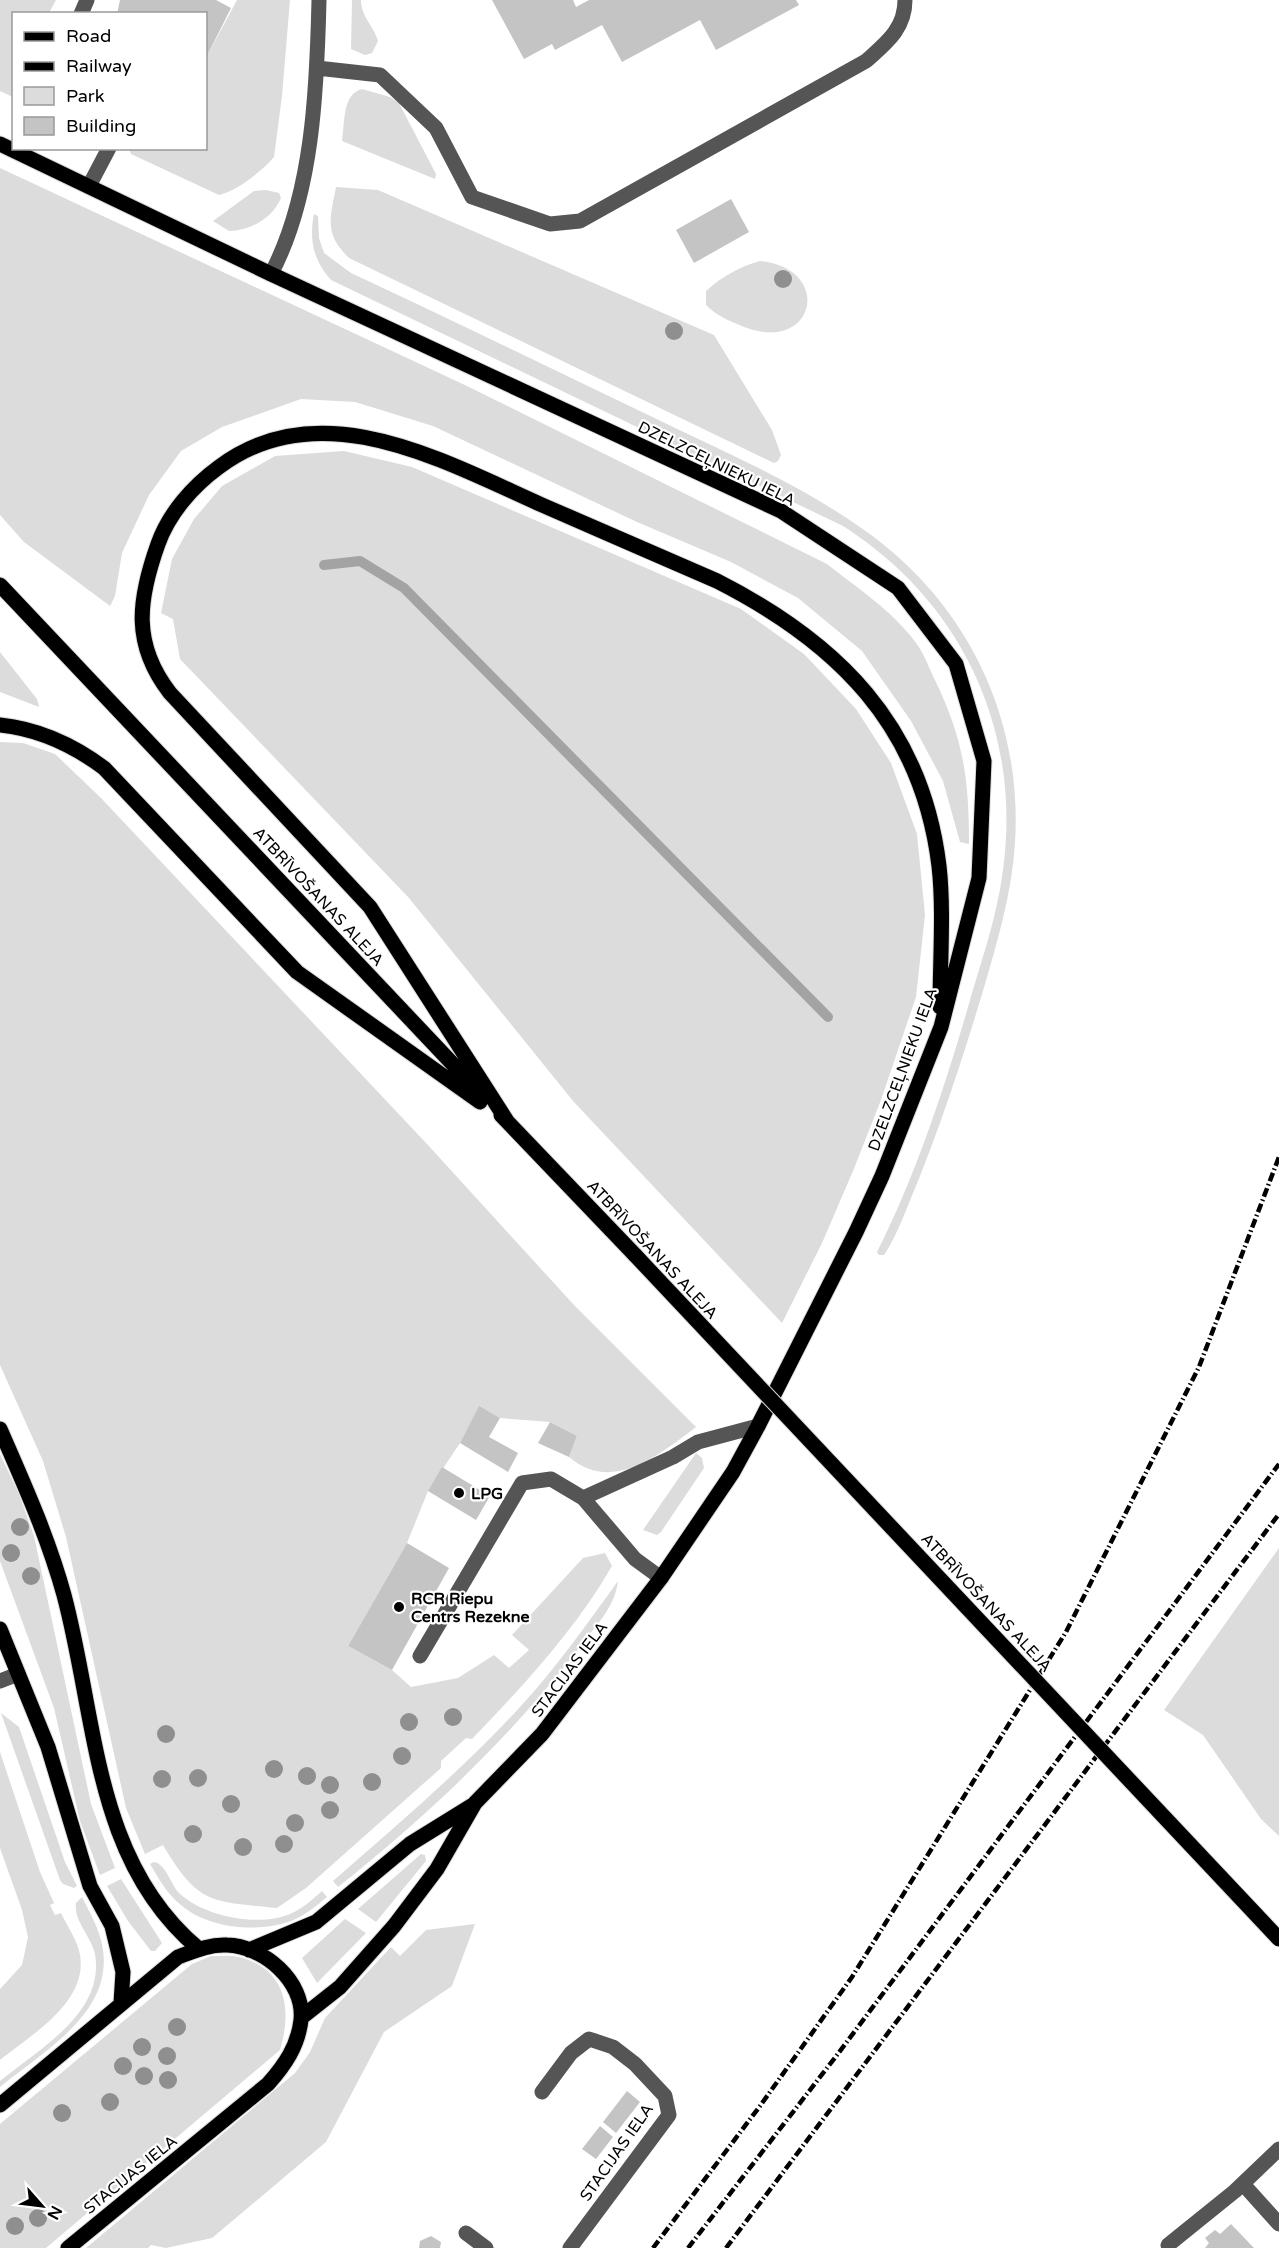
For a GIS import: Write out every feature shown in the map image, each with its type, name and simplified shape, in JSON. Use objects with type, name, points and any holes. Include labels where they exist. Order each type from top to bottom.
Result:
[{"type":"main road","name":"DZELZCEĻNIEKU IELA","points":[[13,150],[271,274],[781,511],[898,588],[956,664],[984,761],[979,878],[940,1027],[882,1176],[758,1426],[733,1472],[661,1578]]},
{"type":"main road","points":[[507,1121],[370,907],[170,693],[155,674],[146,652],[141,631],[147,583],[159,540],[170,518],[206,476],[232,457],[259,444],[285,436],[324,433],[360,436],[422,452],[717,581],[762,604],[826,650],[874,704],[893,730],[927,802],[939,869],[940,1027]]},
{"type":"main road","name":"ATBRĪVOŠANAS ALEJA","points":[[0,585],[1279,1939]]},
{"type":"main road","points":[[0,725],[45,735],[79,749],[104,768],[297,972],[507,1121]]},
{"type":"main road","points":[[0,1429],[51,1547],[76,1647],[107,1803],[132,1865],[157,1905],[176,1930],[199,1948]]},
{"type":"main road","name":"STACIJAS IELA","points":[[249,1950],[316,1922],[410,1844],[475,1803],[543,1734],[661,1578]]},
{"type":"main road","points":[[0,1629],[48,1747],[90,1886],[112,1926],[123,1972],[121,2003]]},
{"type":"main road","name":"STACIJAS IELA","points":[[68,2248],[268,2084],[285,2065],[295,2045],[302,2017],[340,1987],[394,1926],[437,1869],[475,1803]]},
{"type":"main road","points":[[0,2105],[178,1957],[199,1948],[227,1945],[249,1950],[274,1962],[293,1985],[302,2017]]},
{"type":"street","points":[[271,274],[279,257],[299,194],[317,68],[319,0]]},
{"type":"street","points":[[317,68],[380,75],[436,128],[472,197],[550,224],[580,221],[866,61],[896,33],[905,13],[905,0]]},
{"type":"street","points":[[89,186],[108,150]]},
{"type":"street","points":[[584,1498],[673,1457],[698,1442],[758,1426]]},
{"type":"street","points":[[420,1656],[522,1483],[551,1479],[584,1498],[635,1559],[661,1578]]},
{"type":"street","points":[[0,1681],[18,1674]]},
{"type":"street","name":"STACIJAS IELA","points":[[542,2092],[571,2053],[589,2039],[613,2047],[635,2064],[665,2096],[669,2115],[570,2248]]},
{"type":"street","points":[[1168,2245],[1243,2184],[1279,2149]]},
{"type":"street","points":[[1243,2184],[1279,2224]]},
{"type":"street","points":[[466,2233],[486,2248]]},
{"type":"green space","points":[[0,0],[56,0],[50,12],[12,12],[12,97],[0,91]]},
{"type":"green space","points":[[237,0],[290,0],[274,157],[249,180],[219,195],[131,154],[129,150],[207,150],[207,56]]},
{"type":"green space","points":[[352,0],[361,0],[363,11],[378,41],[372,53],[365,55],[351,49]]},
{"type":"green space","points":[[362,89],[390,97],[399,103],[436,174],[435,179],[342,141],[348,103],[356,92]]},
{"type":"green space","points":[[0,168],[467,386],[827,564],[897,621],[923,654],[958,738],[966,777],[969,844],[960,842],[943,781],[911,721],[862,651],[798,598],[731,562],[637,522],[433,426],[355,402],[301,399],[222,427],[181,451],[149,495],[122,553],[115,596],[110,606],[24,542],[0,515]]},
{"type":"green space","points":[[336,187],[378,190],[714,335],[772,430],[781,455],[778,461],[774,463],[349,258],[332,233],[331,217]]},
{"type":"green space","points":[[266,190],[279,193],[281,198],[272,212],[260,222],[253,226],[229,231],[213,221],[254,191]]},
{"type":"green space","points":[[314,214],[318,216],[319,238],[324,253],[351,273],[741,459],[835,510],[895,554],[928,587],[956,623],[979,663],[997,705],[1009,749],[1015,795],[1015,843],[1011,880],[993,955],[952,1089],[898,1230],[884,1255],[879,1255],[877,1252],[904,1195],[937,1105],[987,943],[997,907],[1003,870],[1006,818],[1003,768],[992,720],[975,674],[951,631],[921,592],[885,557],[843,526],[331,280],[316,257],[312,241]]},
{"type":"green space","points":[[760,261],[784,267],[799,279],[807,294],[806,309],[799,322],[784,330],[764,332],[737,324],[720,316],[706,305],[706,291],[718,281]]},
{"type":"green space","points":[[344,451],[412,467],[741,609],[804,654],[856,709],[891,763],[917,834],[925,915],[916,997],[881,1100],[853,1171],[822,1243],[782,1323],[573,1101],[409,898],[180,659],[173,619],[161,613],[172,559],[194,519],[222,486],[275,456]]},
{"type":"green space","points":[[0,652],[37,699],[39,707],[0,692]]},
{"type":"green space","points":[[0,742],[23,743],[55,754],[101,798],[427,1144],[574,1305],[696,1427],[651,1459],[618,1471],[602,1472],[585,1467],[569,1457],[577,1436],[550,1422],[500,1418],[479,1407],[460,1443],[428,1491],[407,1543],[348,1646],[392,1670],[411,1687],[458,1678],[494,1655],[509,1668],[529,1650],[512,1635],[583,1558],[605,1553],[612,1566],[565,1635],[472,1739],[466,1738],[441,1761],[441,1768],[306,1888],[277,1908],[237,1904],[209,1897],[187,1880],[163,1845],[145,1854],[126,1808],[66,1537],[43,1461],[0,1365]]},
{"type":"green space","points":[[696,1453],[702,1458],[704,1468],[661,1532],[657,1535],[643,1530]]},
{"type":"green space","points":[[0,1454],[19,1494],[34,1536],[91,1804],[115,1868],[100,1875],[80,1821],[54,1708],[0,1561]]},
{"type":"green space","points":[[1279,1548],[1279,1836],[1261,1819],[1203,1735],[1164,1710]]},
{"type":"green space","points":[[618,1581],[614,1598],[601,1619],[531,1707],[438,1801],[338,1887],[333,1881],[452,1775],[520,1707],[559,1661]]},
{"type":"green space","points":[[1,1713],[19,1727],[65,1862],[77,1886],[74,1888],[63,1884],[60,1880]]},
{"type":"green space","points":[[0,1752],[40,1872],[54,1903],[50,1905],[55,1915],[61,1913],[77,1944],[80,1955],[80,1972],[75,1988],[55,2016],[0,2060],[0,1989],[22,1965],[28,1937],[22,1910],[0,1848]]},
{"type":"green space","points":[[421,1854],[425,1855],[426,1861],[376,1922],[358,1909]]},
{"type":"green space","points":[[154,1862],[162,1867],[179,1893],[190,1901],[233,1918],[265,1920],[279,1917],[300,1909],[322,1891],[327,1897],[288,1922],[247,1928],[232,1926],[204,1919],[176,1901],[150,1864]]},
{"type":"green space","points":[[121,1879],[162,1943],[155,1951],[151,1951],[128,1921],[107,1886]]},
{"type":"green space","points":[[82,1897],[101,1940],[104,1965],[99,1987],[89,2007],[74,2026],[0,2087],[0,2081],[66,2028],[80,2012],[90,1994],[95,1975],[95,1954],[77,1916],[76,1903]]},
{"type":"green space","points":[[345,1919],[366,1933],[317,1983],[302,1958]]},
{"type":"green space","points":[[475,1924],[452,1986],[384,2032],[326,2142],[212,2238],[166,2248],[151,2245],[148,2248],[86,2248],[295,2073],[310,2052],[325,2018],[391,1947],[400,1956],[426,1930]]},
{"type":"green space","points":[[211,1956],[236,1956],[255,1963],[276,1981],[285,2006],[284,2035],[280,2050],[46,2248],[0,2248],[0,2124],[192,1964]]},
{"type":"building","points":[[120,0],[216,0],[231,8],[207,56],[207,12],[117,12]]},
{"type":"building","points":[[492,0],[573,0],[576,7],[589,0],[796,0],[799,5],[716,50],[700,20],[622,62],[602,25],[555,50],[552,44],[524,59]]},
{"type":"building","points":[[731,199],[749,232],[694,263],[676,230]]},
{"type":"building","points":[[479,1406],[500,1418],[489,1437],[518,1453],[508,1472],[460,1443]]},
{"type":"building","points":[[550,1422],[577,1436],[569,1457],[538,1443]]},
{"type":"building","name":"LPG","points":[[442,1467],[490,1496],[476,1520],[428,1491]]},
{"type":"building","name":"RCR Riepu Centrs Rezekne","points":[[407,1543],[449,1568],[392,1670],[348,1646]]},
{"type":"building","points":[[627,2091],[640,2102],[616,2133],[603,2122]]},
{"type":"building","points":[[600,2126],[613,2137],[596,2159],[582,2149]]},
{"type":"building","points":[[1231,2224],[1254,2248],[1205,2248],[1209,2243],[1205,2238],[1215,2230],[1220,2234]]},
{"type":"building","points":[[431,2236],[441,2242],[440,2248],[419,2248],[420,2241]]},
{"type":"waterway","points":[[324,565],[360,561],[404,588],[828,1017]]},
{"type":"railway","points":[[653,2248],[760,2106],[852,1977],[1066,1632],[1199,1367],[1279,1157]]},
{"type":"railway","points":[[688,2248],[837,2055],[1279,1464]]},
{"type":"railway","points":[[726,2248],[1279,1514]]},
{"type":"place","name":"LPG","points":[[459,1493]]},
{"type":"place","name":"RCR Riepu Centrs Rezekne","points":[[399,1607]]}]
